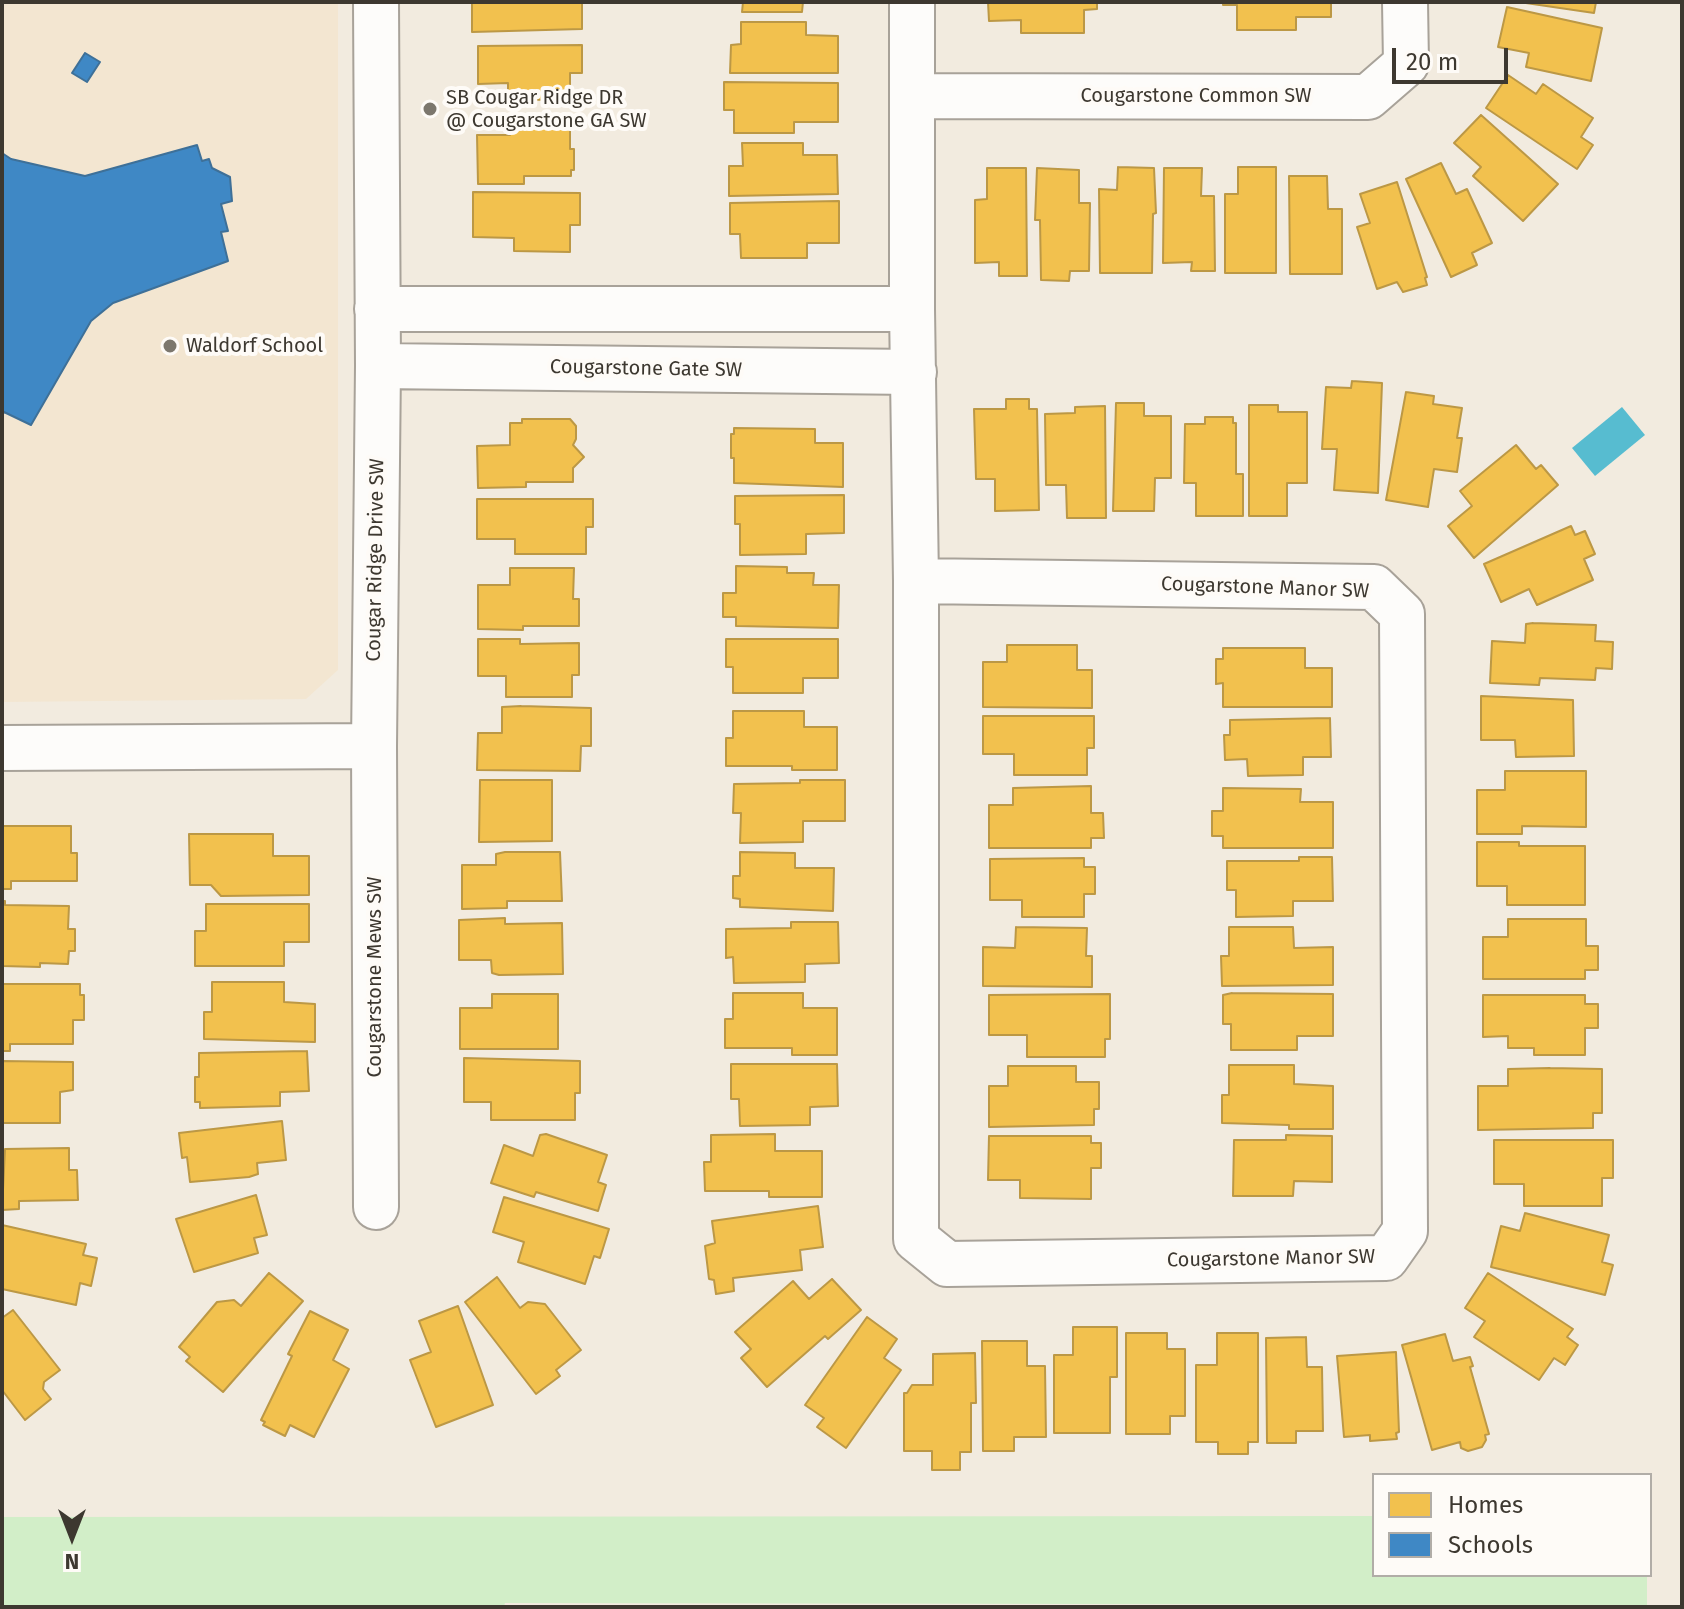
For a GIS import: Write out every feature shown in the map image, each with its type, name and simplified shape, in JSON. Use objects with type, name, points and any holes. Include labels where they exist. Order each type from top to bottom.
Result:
[{"type":"street","name":"Cougar Ridge Drive SW","points":[[374,746],[378,366],[376,2]]},
{"type":"street","points":[[377,309],[912,309],[912,2]]},
{"type":"street","name":"Cougarstone Common SW","points":[[912,96],[1368,97],[1406,64],[1405,2]]},
{"type":"street","name":"Cougarstone Manor SW","points":[[912,309],[916,581],[916,1239],[947,1264],[1386,1258],[1405,1231],[1402,614],[1374,587],[916,581]]},
{"type":"street","name":"Cougarstone Gate SW","points":[[378,366],[914,372]]},
{"type":"street","points":[[2,748],[374,746]]},
{"type":"street","name":"Cougarstone Mews SW","points":[[374,746],[376,1207]]},
{"type":"shaded area","name":"Waldorf School","points":[[2,2],[338,2],[338,670],[306,699],[2,702]]},
{"type":"green space","points":[[1372,1516],[1372,1577],[1647,1577],[1647,1605],[505,1603],[504,1607],[2,1606],[2,1517]]},
{"type":"water","points":[[1622,407],[1645,435],[1595,476],[1572,448]]},
{"type":"building: Homes","points":[[472,2],[582,2],[582,29],[472,32]]},
{"type":"building: Homes","points":[[743,2],[803,2],[802,12],[742,12]]},
{"type":"building: Homes","points":[[988,2],[1097,2],[1097,9],[1084,10],[1084,33],[1021,33],[1021,20],[989,21]]},
{"type":"building: Homes","points":[[1223,2],[1331,2],[1331,17],[1296,17],[1296,30],[1237,30],[1237,5],[1223,5]]},
{"type":"building: Homes","points":[[1519,2],[1596,2],[1594,13]]},
{"type":"building: Homes","points":[[1507,7],[1602,28],[1591,81],[1526,67],[1529,53],[1498,47]]},
{"type":"building: Homes","points":[[741,22],[806,22],[806,35],[838,36],[838,73],[730,73],[731,45],[741,44]]},
{"type":"building: Homes","points":[[582,45],[582,73],[570,73],[570,99],[529,100],[529,106],[508,106],[508,83],[478,84],[478,46]]},
{"type":"building: Homes","points":[[1508,75],[1536,94],[1543,84],[1593,118],[1581,137],[1593,145],[1577,169],[1486,108]]},
{"type":"building: Homes","points":[[724,82],[838,83],[838,122],[794,122],[794,133],[734,133],[734,110],[724,110]]},
{"type":"building: Homes","points":[[1481,115],[1558,184],[1523,221],[1473,176],[1481,167],[1454,143]]},
{"type":"building: Homes","points":[[510,124],[570,124],[570,149],[574,149],[571,176],[524,176],[524,184],[478,184],[477,135],[510,135]]},
{"type":"building: Homes","points":[[742,143],[803,143],[803,155],[837,155],[838,194],[729,196],[729,166],[743,166]]},
{"type":"building: Homes","points":[[1441,163],[1456,194],[1467,189],[1492,243],[1472,253],[1477,265],[1451,277],[1406,179]]},
{"type":"building: Homes","points":[[1118,167],[1154,168],[1156,213],[1153,214],[1152,273],[1100,273],[1099,189],[1117,190]]},
{"type":"building: Homes","points":[[1238,167],[1276,167],[1276,273],[1225,273],[1225,194],[1238,194]]},
{"type":"building: Homes","points":[[987,168],[1026,168],[1027,276],[999,276],[999,262],[975,263],[975,200],[987,199]]},
{"type":"building: Homes","points":[[1037,168],[1079,170],[1079,203],[1090,203],[1089,271],[1070,271],[1069,281],[1041,280],[1040,220],[1035,220]]},
{"type":"building: Homes","points":[[1164,168],[1202,168],[1201,196],[1214,196],[1215,271],[1191,271],[1192,262],[1163,263]]},
{"type":"building: Homes","points":[[1289,176],[1327,176],[1328,209],[1342,209],[1342,274],[1290,274]]},
{"type":"building: Homes","points":[[1397,182],[1427,277],[1427,285],[1403,292],[1397,282],[1377,289],[1357,227],[1370,223],[1360,194]]},
{"type":"building: Homes","points":[[473,192],[580,193],[580,225],[570,225],[570,252],[514,251],[514,238],[473,237]]},
{"type":"building: Homes","points":[[839,201],[839,243],[807,243],[807,258],[741,258],[740,234],[730,234],[730,203]]},
{"type":"building: Homes","points":[[1352,381],[1382,383],[1378,493],[1334,490],[1337,449],[1322,449],[1326,387],[1351,388]]},
{"type":"building: Homes","points":[[1406,392],[1434,396],[1433,404],[1462,408],[1457,438],[1462,438],[1457,472],[1434,469],[1428,507],[1386,500]]},
{"type":"building: Homes","points":[[1006,399],[1029,399],[1029,409],[1037,409],[1039,510],[995,511],[995,479],[976,479],[974,409],[1006,409]]},
{"type":"building: Homes","points":[[1116,403],[1144,403],[1144,416],[1171,416],[1171,478],[1155,478],[1154,511],[1113,511]]},
{"type":"building: Homes","points":[[1249,405],[1278,405],[1278,412],[1307,412],[1307,483],[1287,483],[1287,516],[1249,516]]},
{"type":"building: Homes","points":[[1105,406],[1106,518],[1067,518],[1066,485],[1046,485],[1045,414],[1075,413],[1075,407]]},
{"type":"building: Homes","points":[[1205,417],[1233,417],[1233,423],[1236,423],[1236,474],[1243,474],[1243,516],[1196,516],[1196,483],[1184,483],[1185,424],[1205,424]]},
{"type":"building: Homes","points":[[522,419],[570,419],[576,426],[573,445],[584,457],[573,468],[573,482],[526,482],[526,487],[478,488],[477,446],[510,445],[510,423],[522,423]]},
{"type":"building: Homes","points":[[734,428],[815,429],[815,443],[843,443],[843,487],[734,483],[731,434],[734,434]]},
{"type":"building: Homes","points":[[1516,445],[1536,469],[1541,465],[1558,485],[1474,558],[1448,526],[1472,506],[1460,491]]},
{"type":"building: Homes","points":[[844,495],[844,533],[806,534],[806,554],[740,555],[740,524],[735,524],[735,496]]},
{"type":"building: Homes","points":[[477,499],[593,499],[593,527],[586,527],[586,554],[515,554],[515,539],[477,539]]},
{"type":"building: Homes","points":[[1571,526],[1575,535],[1585,531],[1595,554],[1584,559],[1593,580],[1537,605],[1529,589],[1501,602],[1484,564]]},
{"type":"building: Homes","points":[[736,566],[787,567],[787,573],[814,573],[813,585],[839,585],[838,628],[736,626],[736,617],[723,617],[723,593],[736,593]]},
{"type":"building: Homes","points":[[510,568],[574,568],[573,599],[579,599],[579,626],[478,629],[478,585],[510,585]]},
{"type":"building: Homes","points":[[1526,624],[1596,625],[1595,641],[1613,642],[1612,669],[1596,668],[1595,680],[1540,678],[1539,685],[1490,683],[1492,641],[1525,643]]},
{"type":"building: Homes","points":[[478,639],[520,639],[520,644],[579,643],[579,675],[572,675],[572,697],[506,697],[506,676],[478,676]]},
{"type":"building: Homes","points":[[726,639],[838,639],[838,678],[803,678],[803,693],[733,693],[733,667],[726,667]]},
{"type":"building: Homes","points":[[1007,645],[1077,645],[1077,670],[1092,670],[1092,708],[983,707],[983,662],[1007,662]]},
{"type":"building: Homes","points":[[1223,648],[1305,648],[1305,668],[1332,668],[1332,707],[1223,707],[1223,683],[1216,684],[1216,659],[1223,659]]},
{"type":"building: Homes","points":[[1481,696],[1573,700],[1574,756],[1516,757],[1515,740],[1481,740]]},
{"type":"building: Homes","points":[[502,707],[591,708],[591,746],[581,746],[580,771],[477,770],[478,733],[502,733]]},
{"type":"building: Homes","points":[[733,711],[804,711],[804,727],[837,727],[837,770],[726,766],[726,738],[733,738]]},
{"type":"building: Homes","points":[[983,716],[1094,716],[1094,748],[1087,748],[1087,775],[1014,775],[1014,754],[983,754]]},
{"type":"building: Homes","points":[[1330,718],[1331,757],[1303,757],[1303,775],[1248,776],[1247,759],[1225,760],[1224,735],[1230,735],[1230,720]]},
{"type":"building: Homes","points":[[1505,771],[1586,771],[1586,827],[1522,826],[1522,834],[1477,834],[1477,790],[1505,790]]},
{"type":"building: Homes","points":[[480,780],[552,780],[552,841],[479,842]]},
{"type":"building: Homes","points":[[800,780],[845,780],[845,821],[803,821],[803,842],[740,843],[741,813],[733,813],[734,784],[800,783]]},
{"type":"building: Homes","points":[[1091,786],[1091,813],[1103,813],[1104,838],[1091,838],[1091,848],[989,848],[989,805],[1013,805],[1013,788]]},
{"type":"building: Homes","points":[[1223,788],[1301,789],[1300,802],[1333,802],[1333,848],[1223,848],[1223,836],[1212,836],[1212,811],[1223,811]]},
{"type":"building: Homes","points":[[2,826],[71,826],[71,853],[77,853],[77,881],[11,881],[11,889],[2,889]]},
{"type":"building: Homes","points":[[189,834],[273,834],[273,856],[309,856],[309,895],[221,896],[211,885],[190,885]]},
{"type":"building: Homes","points":[[1477,842],[1519,842],[1519,846],[1585,846],[1585,905],[1507,905],[1507,886],[1477,886]]},
{"type":"building: Homes","points":[[560,852],[562,901],[507,901],[507,908],[462,909],[462,865],[496,865],[496,854]]},
{"type":"building: Homes","points":[[740,852],[795,853],[795,868],[834,868],[833,911],[740,907],[740,899],[733,898],[733,876],[740,876]]},
{"type":"building: Homes","points":[[1299,857],[1332,857],[1333,901],[1293,901],[1293,916],[1236,917],[1236,890],[1227,890],[1227,861],[1299,861]]},
{"type":"building: Homes","points":[[1084,858],[1084,867],[1095,867],[1095,894],[1084,894],[1084,917],[1022,917],[1022,900],[990,900],[990,859]]},
{"type":"building: Homes","points":[[2,901],[5,905],[69,906],[68,929],[75,929],[75,951],[69,951],[68,964],[2,966]]},
{"type":"building: Homes","points":[[206,904],[309,904],[309,942],[284,942],[284,966],[195,966],[195,931],[206,931]]},
{"type":"building: Homes","points":[[505,918],[505,924],[562,923],[563,974],[499,975],[492,973],[491,960],[459,960],[459,920]]},
{"type":"building: Homes","points":[[1508,919],[1586,919],[1586,946],[1598,946],[1598,970],[1585,970],[1585,979],[1483,979],[1483,937],[1508,937]]},
{"type":"building: Homes","points":[[791,922],[838,922],[839,963],[805,964],[805,982],[734,983],[733,957],[726,958],[726,929],[791,928]]},
{"type":"building: Homes","points":[[1016,927],[1087,928],[1086,956],[1092,956],[1092,987],[983,986],[983,947],[1015,948]]},
{"type":"building: Homes","points":[[1229,927],[1293,927],[1294,948],[1333,947],[1333,985],[1222,986],[1221,956],[1229,956]]},
{"type":"building: Homes","points":[[212,982],[284,982],[284,1002],[315,1004],[315,1042],[204,1039],[204,1012],[212,1012]]},
{"type":"building: Homes","points":[[2,984],[80,984],[80,995],[84,995],[84,1020],[73,1020],[73,1044],[10,1044],[10,1051],[2,1051]]},
{"type":"building: Homes","points":[[733,993],[803,993],[803,1008],[837,1008],[837,1055],[792,1055],[792,1048],[725,1048],[725,1019],[733,1019]]},
{"type":"building: Homes","points":[[492,994],[558,994],[558,1049],[460,1049],[460,1008],[492,1008]]},
{"type":"building: Homes","points":[[1110,994],[1110,1039],[1105,1039],[1105,1057],[1027,1057],[1027,1035],[989,1035],[989,995]]},
{"type":"building: Homes","points":[[1333,994],[1333,1036],[1297,1036],[1297,1050],[1231,1050],[1231,1024],[1223,1024],[1223,995]]},
{"type":"building: Homes","points":[[1483,995],[1585,995],[1585,1004],[1598,1004],[1598,1028],[1585,1028],[1585,1055],[1534,1055],[1534,1048],[1508,1048],[1508,1036],[1483,1037]]},
{"type":"building: Homes","points":[[307,1051],[309,1091],[280,1092],[280,1106],[200,1108],[200,1102],[195,1102],[199,1053]]},
{"type":"building: Homes","points":[[464,1058],[580,1061],[580,1093],[575,1093],[575,1120],[491,1120],[491,1102],[464,1102]]},
{"type":"building: Homes","points":[[2,1061],[73,1062],[73,1090],[60,1092],[60,1123],[2,1123]]},
{"type":"building: Homes","points":[[731,1064],[837,1064],[838,1106],[810,1107],[810,1125],[740,1126],[739,1099],[731,1099]]},
{"type":"building: Homes","points":[[1229,1065],[1294,1065],[1294,1084],[1333,1086],[1333,1129],[1222,1123],[1222,1095],[1229,1095]]},
{"type":"building: Homes","points":[[1008,1066],[1076,1066],[1076,1082],[1099,1082],[1099,1109],[1094,1109],[1094,1125],[989,1127],[989,1086],[1008,1086]]},
{"type":"building: Homes","points":[[1508,1069],[1602,1069],[1602,1113],[1593,1113],[1593,1128],[1478,1130],[1478,1086],[1508,1086]]},
{"type":"building: Homes","points":[[282,1121],[286,1160],[257,1163],[258,1174],[249,1177],[190,1182],[187,1157],[182,1158],[179,1133]]},
{"type":"building: Homes","points":[[546,1134],[607,1155],[598,1182],[606,1185],[598,1211],[536,1192],[534,1197],[491,1183],[504,1145],[533,1156],[540,1135]]},
{"type":"building: Homes","points":[[775,1134],[775,1151],[822,1151],[822,1197],[769,1197],[769,1191],[705,1191],[704,1162],[711,1162],[711,1135]]},
{"type":"building: Homes","points":[[1286,1135],[1332,1136],[1332,1182],[1294,1181],[1293,1196],[1233,1196],[1234,1140],[1286,1140]]},
{"type":"building: Homes","points":[[989,1136],[1091,1136],[1091,1143],[1101,1143],[1101,1168],[1091,1168],[1091,1199],[1020,1198],[1020,1180],[988,1180]]},
{"type":"building: Homes","points":[[1494,1140],[1613,1140],[1613,1178],[1602,1178],[1602,1206],[1524,1206],[1524,1184],[1494,1184]]},
{"type":"building: Homes","points":[[69,1148],[69,1170],[77,1170],[78,1200],[19,1201],[19,1209],[2,1210],[5,1149]]},
{"type":"building: Homes","points":[[256,1195],[267,1235],[254,1238],[258,1253],[194,1272],[176,1219]]},
{"type":"building: Homes","points":[[504,1197],[609,1229],[600,1258],[594,1256],[585,1284],[518,1262],[524,1242],[493,1232]]},
{"type":"building: Homes","points":[[818,1206],[823,1247],[800,1250],[802,1270],[733,1278],[734,1291],[716,1294],[714,1280],[709,1279],[705,1246],[715,1243],[712,1221]]},
{"type":"building: Homes","points":[[1525,1213],[1609,1235],[1602,1262],[1613,1265],[1605,1295],[1491,1267],[1501,1226],[1520,1231]]},
{"type":"building: Homes","points":[[2,1225],[86,1244],[83,1255],[97,1258],[91,1286],[80,1283],[76,1305],[2,1289]]},
{"type":"building: Homes","points":[[269,1273],[303,1301],[223,1392],[186,1361],[190,1357],[179,1347],[217,1302],[234,1300],[241,1306]]},
{"type":"building: Homes","points":[[1488,1273],[1573,1329],[1567,1337],[1578,1345],[1565,1365],[1554,1358],[1539,1380],[1474,1337],[1485,1321],[1465,1308]]},
{"type":"building: Homes","points":[[497,1277],[520,1308],[528,1302],[545,1304],[581,1350],[556,1370],[560,1376],[536,1394],[465,1302]]},
{"type":"building: Homes","points":[[832,1279],[861,1310],[828,1339],[825,1336],[767,1387],[741,1358],[751,1349],[735,1332],[793,1281],[809,1299]]},
{"type":"building: Homes","points":[[458,1306],[493,1405],[436,1427],[410,1360],[431,1352],[419,1321]]},
{"type":"building: Homes","points":[[13,1310],[60,1370],[44,1382],[43,1389],[51,1399],[25,1420],[2,1390],[2,1318]]},
{"type":"building: Homes","points":[[310,1311],[348,1330],[333,1360],[349,1369],[314,1437],[290,1425],[285,1436],[263,1425],[265,1422],[261,1420],[292,1356],[288,1354]]},
{"type":"building: Homes","points":[[867,1317],[897,1339],[884,1358],[901,1370],[846,1448],[817,1427],[824,1418],[805,1405]]},
{"type":"building: Homes","points":[[1073,1327],[1117,1327],[1117,1377],[1110,1377],[1110,1433],[1054,1433],[1054,1355],[1073,1355]]},
{"type":"building: Homes","points":[[1126,1333],[1167,1333],[1167,1349],[1185,1349],[1185,1416],[1170,1416],[1170,1434],[1126,1434]]},
{"type":"building: Homes","points":[[1217,1333],[1258,1333],[1258,1442],[1248,1442],[1248,1454],[1218,1454],[1218,1442],[1196,1442],[1196,1365],[1217,1365]]},
{"type":"building: Homes","points":[[1445,1334],[1453,1361],[1470,1357],[1489,1434],[1485,1435],[1482,1447],[1468,1451],[1461,1448],[1460,1442],[1432,1450],[1402,1345]]},
{"type":"building: Homes","points":[[1306,1337],[1307,1367],[1322,1367],[1323,1431],[1296,1431],[1296,1443],[1267,1443],[1266,1338]]},
{"type":"building: Homes","points":[[982,1341],[1027,1341],[1027,1366],[1045,1366],[1046,1437],[1014,1437],[1014,1451],[983,1451]]},
{"type":"building: Homes","points":[[1396,1352],[1397,1439],[1370,1441],[1370,1435],[1344,1437],[1337,1356]]},
{"type":"building: Homes","points":[[975,1353],[976,1403],[971,1403],[971,1452],[960,1452],[960,1470],[932,1470],[932,1451],[904,1451],[904,1393],[912,1385],[933,1385],[933,1354]]},
{"type":"building: Schools","points":[[85,53],[100,62],[87,82],[72,73]]},
{"type":"building: Schools","points":[[197,145],[202,161],[209,159],[212,168],[230,177],[232,201],[221,204],[228,231],[221,232],[228,261],[113,303],[91,321],[31,425],[4,412],[2,416],[2,153],[11,159],[85,176]]},
{"type":"place","name":"SB Cougar Ridge DR @ Cougarstone GA SW","points":[[430,109]]},
{"type":"place","name":"Waldorf School","points":[[170,346]]}]
